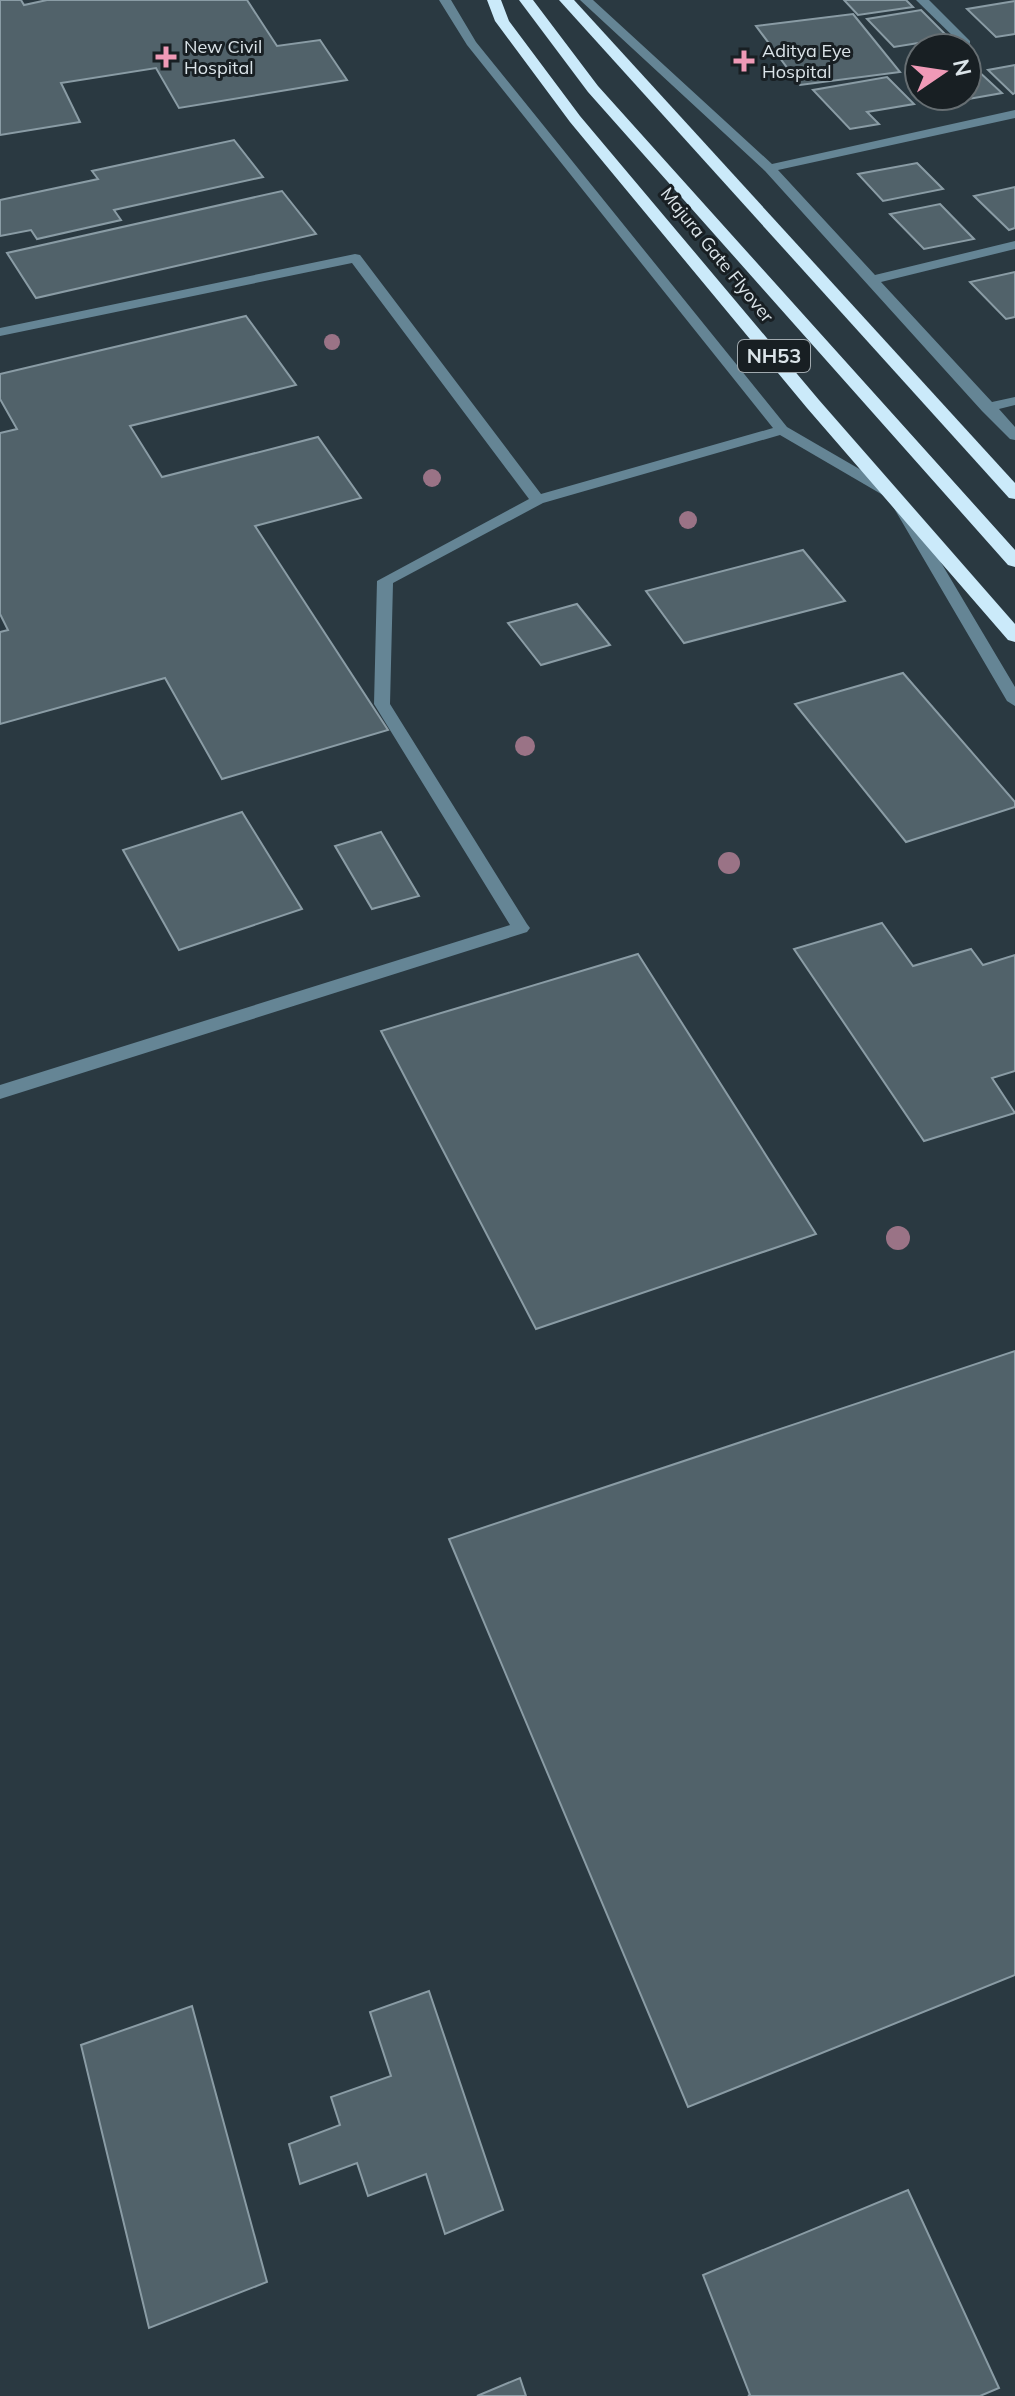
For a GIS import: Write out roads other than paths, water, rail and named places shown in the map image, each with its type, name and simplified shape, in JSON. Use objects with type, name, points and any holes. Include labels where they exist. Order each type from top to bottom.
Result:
[{"type":"highway","name":"Majura Gate Flyover","points":[[494,0],[502,21],[575,119],[657,213],[813,404],[1015,636]]},
{"type":"highway","name":"Majura Gate Flyover","points":[[526,0],[593,89],[1015,561]]},
{"type":"highway","points":[[566,0],[1015,494]]},
{"type":"street","points":[[445,0],[471,43],[782,430],[894,495],[1015,701]]},
{"type":"street","points":[[586,0],[769,168],[1015,436]]},
{"type":"street","points":[[922,0],[955,32]]},
{"type":"street","points":[[769,168],[1015,114]]},
{"type":"street","points":[[871,280],[1015,245]]},
{"type":"street","points":[[0,332],[355,258],[538,500]]},
{"type":"street","points":[[987,408],[1015,401]]},
{"type":"street","points":[[0,1092],[521,928],[382,704],[385,581],[538,500],[782,430]]},
{"type":"place","name":"New Civil Hospital","points":[[166,57]]},
{"type":"place","name":"Aditya Eye Hospital","points":[[744,61]]}]
